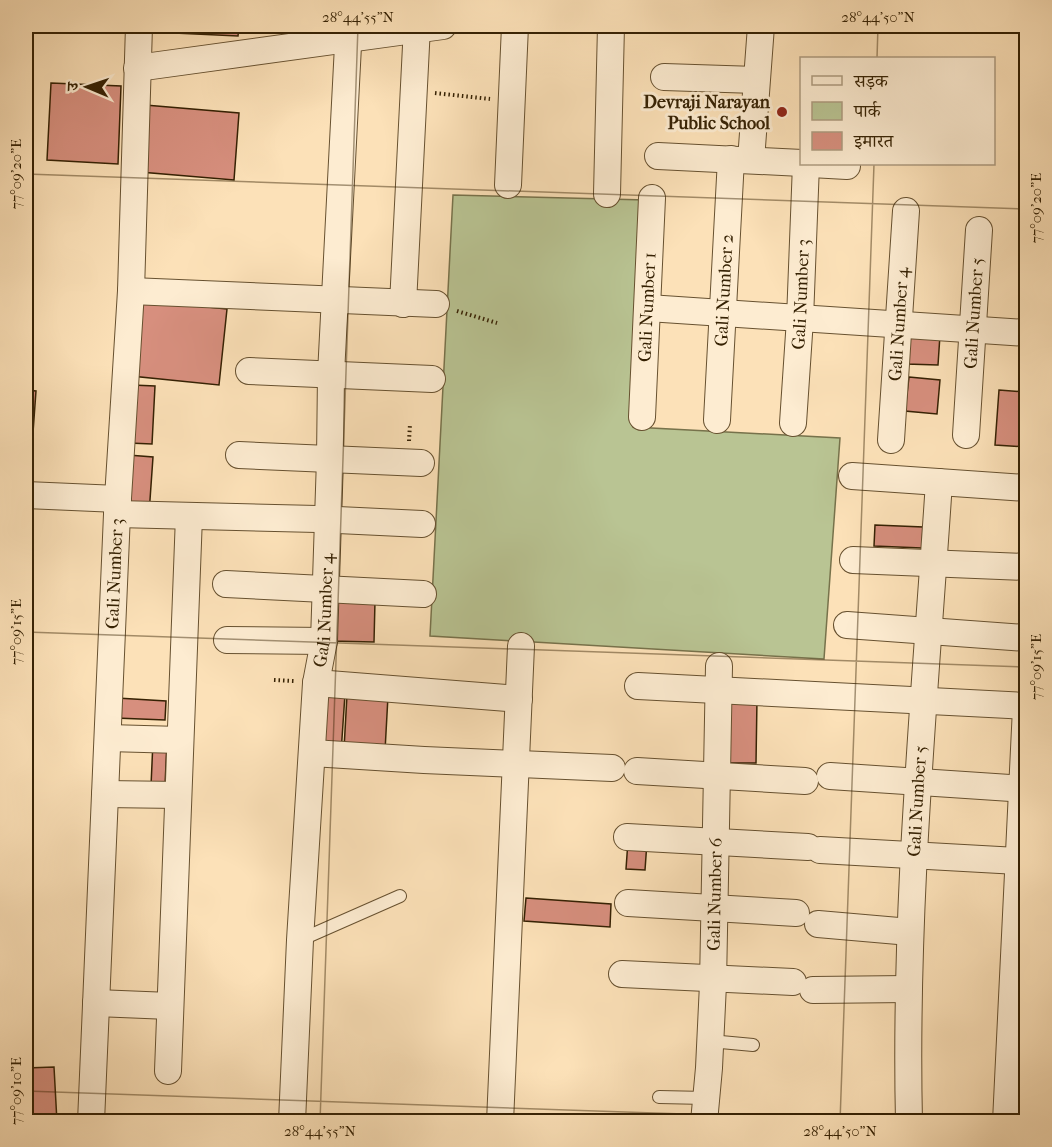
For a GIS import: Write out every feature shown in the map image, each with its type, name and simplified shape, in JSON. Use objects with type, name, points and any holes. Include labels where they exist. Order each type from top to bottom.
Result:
[{"type":"street","name":"Gali Number 3","points":[[91,1122],[118,507],[131,291],[139,26]]},
{"type":"street","points":[[137,68],[286,36],[443,26]]},
{"type":"street","points":[[508,185],[515,26]]},
{"type":"street","points":[[607,194],[611,26]]},
{"type":"street","name":"Gali Number 2","points":[[717,420],[724,313],[741,159],[756,80],[761,26]]},
{"type":"street","points":[[403,304],[417,27]]},
{"type":"street","name":"Gali Number 4","points":[[292,1122],[300,940],[316,683],[324,641],[331,374],[349,33]]},
{"type":"street","points":[[664,77],[756,80]]},
{"type":"street","points":[[658,156],[800,163]]},
{"type":"street","name":"Gali Number 3","points":[[793,423],[806,165]]},
{"type":"street","points":[[830,165],[847,166]]},
{"type":"street","name":"Gali Number 1","points":[[642,417],[652,198]]},
{"type":"street","name":"Gali Number 4","points":[[891,440],[906,210]]},
{"type":"street","name":"Gali Number 5","points":[[966,435],[979,230]]},
{"type":"street","points":[[131,291],[436,304]]},
{"type":"street","points":[[648,308],[1026,333]]},
{"type":"street","points":[[249,371],[432,379]]},
{"type":"street","points":[[239,455],[421,463]]},
{"type":"street","points":[[852,476],[1026,488]]},
{"type":"street","name":"Gali Number 5","points":[[909,1122],[908,989],[913,854],[939,482]]},
{"type":"street","points":[[26,495],[189,516],[422,524]]},
{"type":"street","points":[[168,1071],[189,516]]},
{"type":"street","points":[[853,560],[1026,567]]},
{"type":"street","points":[[226,584],[423,594]]},
{"type":"street","points":[[847,625],[1026,638]]},
{"type":"street","points":[[227,640],[324,641]]},
{"type":"street","points":[[501,1122],[521,646]]},
{"type":"street","points":[[639,686],[719,678],[923,701],[1026,707],[1025,789],[1018,861],[1006,1122]]},
{"type":"street","name":"Gali Number 6","points":[[705,1110],[713,977],[719,678]]},
{"type":"street","points":[[316,683],[519,699]]},
{"type":"street","points":[[108,738],[180,740]]},
{"type":"street","points":[[312,753],[805,781]]},
{"type":"street","points":[[830,776],[1025,789]]},
{"type":"street","points":[[105,794],[178,795]]},
{"type":"street","points":[[627,837],[1018,861]]},
{"type":"street","points":[[628,903],[714,907],[910,932]]},
{"type":"street","points":[[622,974],[713,977],[803,986],[908,989]]},
{"type":"street","points":[[96,1003],[170,1006]]},
{"type":"lane","points":[[300,940],[400,896]]},
{"type":"lane","points":[[710,1041],[753,1045]]},
{"type":"lane","points":[[659,1097],[705,1110]]},
{"type":"path","points":[[414,91],[512,101]]},
{"type":"path","points":[[436,304],[497,323]]},
{"type":"green space","points":[[453,195],[646,200],[633,427],[840,438],[824,659],[430,636]]},
{"type":"building","points":[[153,26],[239,26],[238,36],[153,32]]},
{"type":"building","points":[[51,83],[121,86],[118,164],[47,160]]},
{"type":"building","points":[[145,105],[239,113],[234,180],[140,172]]},
{"type":"building","points":[[139,300],[227,309],[219,385],[131,376]]},
{"type":"building","points":[[907,333],[940,335],[938,365],[906,364]]},
{"type":"building","points":[[909,377],[940,380],[937,414],[905,411]]},
{"type":"building","points":[[132,385],[155,386],[152,444],[129,443]]},
{"type":"building","points":[[26,390],[36,391],[29,488],[26,488]]},
{"type":"building","points":[[999,390],[1026,392],[1026,447],[995,445]]},
{"type":"building","points":[[128,455],[153,457],[149,514],[124,512]]},
{"type":"building","points":[[875,525],[923,527],[922,548],[874,546]]},
{"type":"building","points":[[332,599],[375,601],[374,642],[331,641]]},
{"type":"building","points":[[319,693],[345,694],[341,753],[316,751]]},
{"type":"building","points":[[347,695],[388,696],[385,751],[344,749]]},
{"type":"building","points":[[117,698],[166,701],[165,720],[116,718]]},
{"type":"building","points":[[726,698],[757,699],[756,763],[725,763]]},
{"type":"building","points":[[153,741],[167,742],[165,786],[151,786]]},
{"type":"building","points":[[628,841],[647,842],[645,870],[626,869]]},
{"type":"building","points":[[526,898],[611,904],[610,927],[524,921]]},
{"type":"building","points":[[54,1067],[57,1122],[26,1122],[26,1068]]},
{"type":"place","name":"Devraji Narayan Public School","points":[[782,112]]}]
